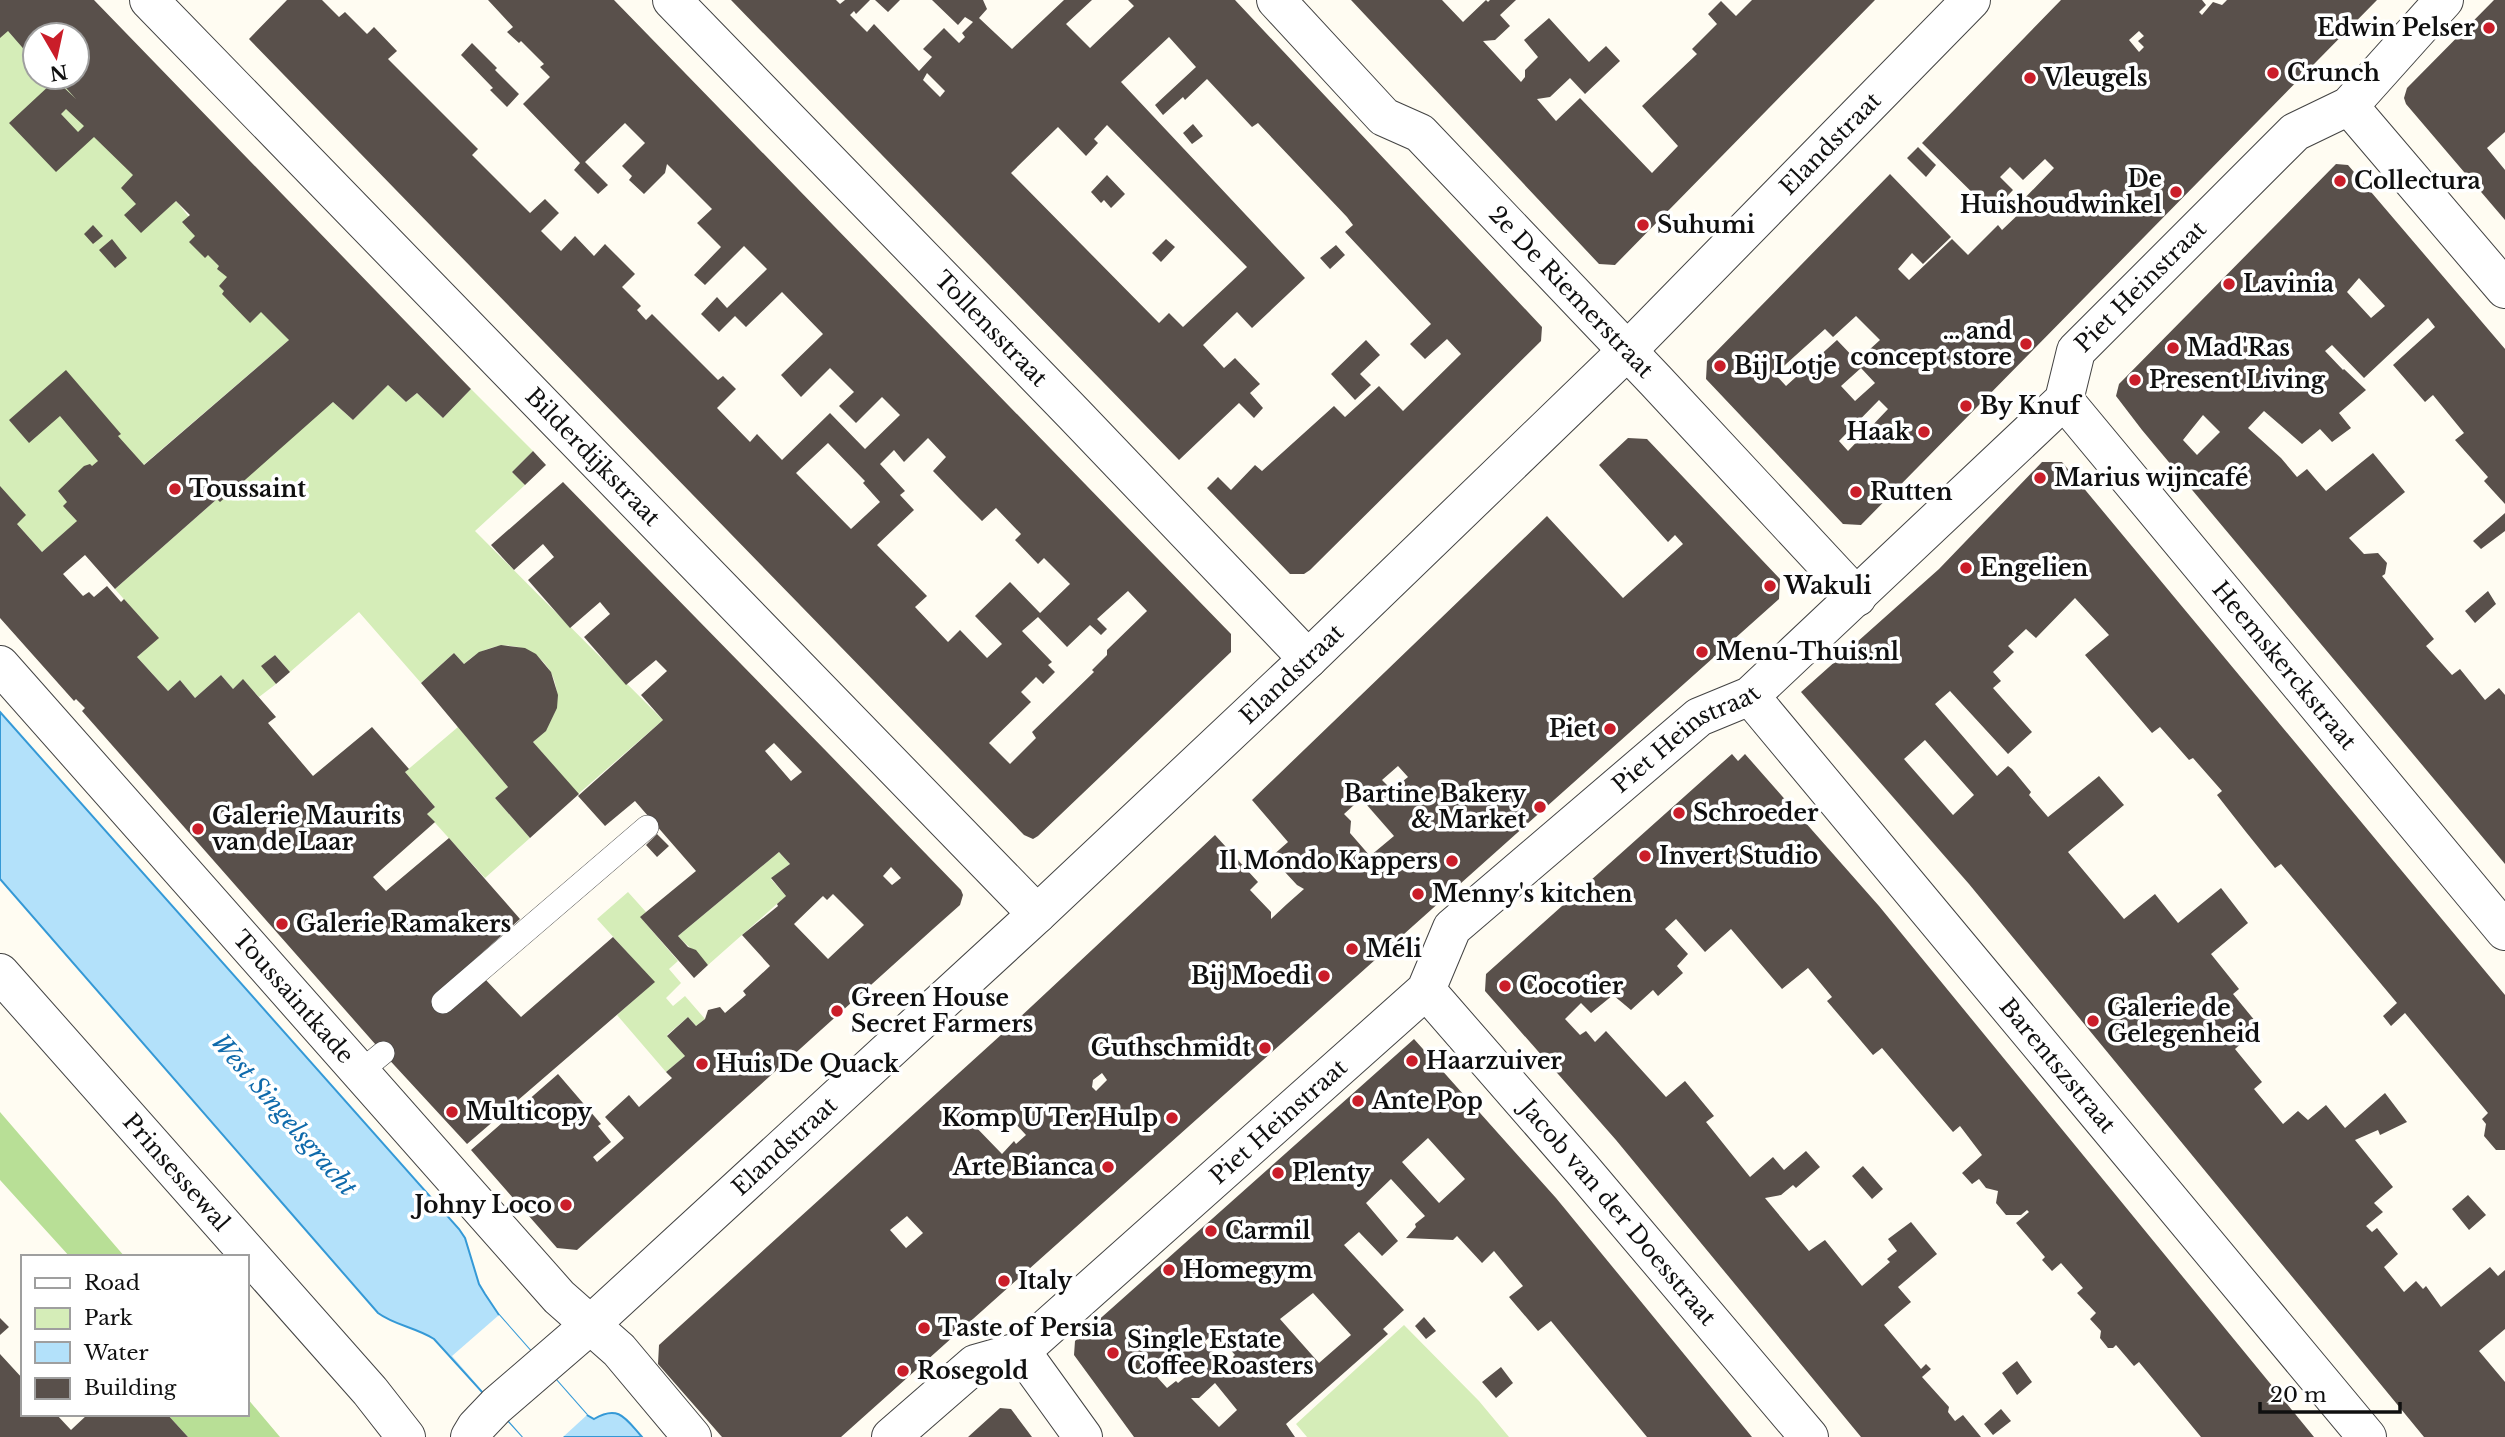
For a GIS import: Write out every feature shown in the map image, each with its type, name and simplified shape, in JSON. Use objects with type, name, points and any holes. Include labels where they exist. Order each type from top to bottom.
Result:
[{"type":"street","name":"Bilderdijkstraat","points":[[149,0],[1037,914]]},
{"type":"street","name":"Tollensstraat","points":[[672,0],[1308,659]]},
{"type":"street","name":"2e De Riemerstraat","points":[[1276,0],[1384,117],[1420,134],[1857,597]]},
{"type":"street","name":"Elandstraat","points":[[470,1437],[496,1406],[590,1325],[1037,914],[1308,659],[1627,351],[1971,0]]},
{"type":"street","name":"Piet Heinstraat","points":[[891,1437],[975,1364],[1021,1351],[1426,990],[1452,928],[1699,717],[1750,696],[1857,597],[2064,400],[2076,351],[2295,132],[2349,106],[2444,0]]},
{"type":"street","points":[[2349,106],[2505,289]]},
{"type":"street","name":"Heemskerckstraat","points":[[2064,400],[2505,931]]},
{"type":"street","name":"Toussaintkade","points":[[0,665],[372,1063],[559,1297],[590,1325]]},
{"type":"street","name":"Barentszstraat","points":[[1750,696],[2367,1437]]},
{"type":"street","name":"Prinsessewal","points":[[0,973],[370,1391],[406,1437]]},
{"type":"street","name":"Jacob van der Doesstraat","points":[[1426,990],[1583,1169],[1809,1437]]},
{"type":"street","points":[[590,1325],[619,1350],[692,1437]]},
{"type":"street","points":[[1021,1351],[1083,1437]]},
{"type":"lane","points":[[443,1002],[647,827]]},
{"type":"green space","points":[[0,30],[8,31],[21,43],[21,91],[70,91],[176,201],[289,340],[42,552],[0,505]]},
{"type":"green space","points":[[388,385],[406,402],[417,393],[443,418],[471,389],[533,451],[512,472],[525,485],[475,531],[663,720],[577,795],[533,742],[550,721],[557,700],[554,680],[544,663],[529,651],[509,646],[487,649],[464,664],[454,653],[421,683],[359,612],[290,672],[275,655],[262,666],[276,684],[259,697],[243,680],[233,689],[221,675],[195,698],[180,680],[168,691],[137,657],[158,638],[115,589],[333,402],[353,420]]},
{"type":"green space","points":[[458,727],[508,787],[495,798],[530,838],[485,878],[427,814],[435,807],[405,772]]},
{"type":"green space","points":[[779,852],[790,864],[771,879],[786,896],[708,965],[678,936]]},
{"type":"green space","points":[[628,892],[646,912],[641,918],[678,961],[669,969],[681,983],[666,998],[673,1006],[685,996],[705,1019],[696,1026],[688,1017],[667,1035],[685,1056],[666,1072],[617,1015],[654,982],[597,919]]},
{"type":"green space","points":[[0,1112],[123,1255],[68,1255],[0,1180]]},
{"type":"green space","points":[[1404,1325],[1479,1401],[1509,1437],[1307,1437],[1296,1424]]},
{"type":"green space","points":[[248,1399],[280,1437],[188,1437],[169,1416],[248,1416]]},
{"type":"water","name":"West Singelsgracht","points":[[0,712],[459,1229],[465,1238],[479,1284],[499,1315],[587,1415],[594,1419],[616,1413],[626,1419],[642,1437],[523,1437],[434,1339],[378,1313],[0,879]]},
{"type":"pier","points":[[499,1315],[587,1415],[563,1437],[523,1437],[452,1356]]},
{"type":"building","points":[[0,0],[94,0],[471,389],[443,418],[417,393],[406,402],[388,385],[353,420],[333,402],[220,502],[217,499],[115,589],[85,555],[63,574],[83,596],[89,592],[94,597],[107,586],[121,602],[124,599],[159,638],[137,657],[168,691],[180,680],[195,698],[221,675],[233,689],[243,679],[276,717],[268,723],[313,776],[372,727],[409,769],[405,772],[435,807],[427,814],[435,822],[373,877],[386,891],[449,838],[520,919],[436,994],[485,979],[521,1017],[613,937],[655,982],[467,1144],[383,1053],[82,711],[85,708],[76,699],[74,701],[0,618],[0,486],[26,515],[17,524],[42,552],[77,521],[63,506],[67,502],[58,491],[84,466],[92,466],[98,461],[60,416],[29,443],[9,420],[66,370],[144,465],[289,340],[261,312],[250,323],[222,294],[224,291],[219,286],[227,277],[217,269],[219,266],[208,255],[205,258],[189,242],[195,236],[182,222],[190,215],[176,201],[141,233],[124,215],[136,204],[121,188],[133,175],[94,137],[56,172],[9,123],[43,91],[68,91],[76,99],[69,91],[91,91],[91,21],[21,21],[21,46],[8,31],[0,38]],"holes":[[[66,109],[84,126],[78,132],[61,114]]]},
{"type":"building","points":[[287,0],[322,0],[339,17],[345,12],[367,34],[374,27],[397,51],[388,59],[478,149],[472,155],[530,213],[545,199],[559,213],[541,231],[561,251],[575,236],[594,256],[605,244],[635,274],[622,287],[641,306],[637,310],[646,320],[652,314],[718,380],[723,376],[736,389],[717,408],[750,442],[757,434],[782,460],[830,413],[865,449],[900,415],[882,397],[856,423],[839,406],[854,392],[830,368],[801,397],[781,375],[823,334],[782,292],[746,327],[735,316],[719,332],[701,314],[717,297],[727,308],[767,269],[744,246],[705,285],[694,275],[721,247],[697,223],[712,209],[667,164],[665,173],[644,194],[629,180],[632,176],[622,166],[645,143],[625,123],[585,162],[608,185],[598,194],[574,170],[580,163],[523,104],[550,77],[540,67],[544,64],[521,41],[519,43],[507,32],[513,27],[488,0],[614,0],[1231,634],[1231,652],[1038,836],[1033,839],[1024,835],[249,39]],"holes":[[[928,438],[946,457],[933,471],[959,498],[982,521],[996,508],[1021,534],[1015,540],[1038,564],[1044,558],[1070,584],[1040,613],[1010,582],[975,616],[1002,644],[987,658],[960,630],[948,642],[915,607],[927,596],[877,545],[914,510],[900,495],[905,491],[880,464],[894,450],[904,462]],[[828,443],[865,481],[863,483],[880,502],[851,529],[796,473]],[[1128,591],[1147,611],[1107,650],[1107,655],[1092,670],[1094,672],[1032,732],[1036,738],[1010,764],[989,743],[1031,702],[1021,692],[1036,677],[1043,684],[1055,672],[1048,665],[1052,662],[1022,631],[1038,617],[1067,647],[1090,625],[1101,635],[1107,629],[1097,619]]]},
{"type":"building","points":[[731,0],[836,0],[840,4],[845,0],[870,0],[856,14],[854,11],[850,15],[867,32],[874,24],[919,71],[932,57],[923,49],[944,28],[959,43],[965,37],[962,33],[973,22],[965,17],[958,25],[932,0],[983,0],[987,9],[979,18],[1012,49],[1064,0],[1092,0],[1066,24],[1090,48],[1134,6],[1128,0],[1235,0],[1542,327],[1541,341],[1310,570],[1304,574],[1290,574],[1207,488],[1218,477],[1231,490],[1255,465],[1262,471],[1334,406],[1345,417],[1379,386],[1403,411],[1461,354],[1447,339],[1425,359],[1410,344],[1431,324],[1345,232],[1353,225],[1347,217],[1258,123],[1252,127],[1207,79],[1185,100],[1183,97],[1163,115],[1155,105],[1196,67],[1169,37],[1121,82],[1305,278],[1252,328],[1237,312],[1203,345],[1224,368],[1235,358],[1260,384],[1250,393],[1263,408],[1254,418],[1239,403],[1179,460]],"holes":[[[927,73],[945,91],[940,97],[923,80]],[[1107,125],[1247,267],[1183,327],[1169,313],[1159,323],[1011,173],[1058,127],[1086,156],[1098,143],[1094,139]]]},
{"type":"building","points":[[875,0],[900,0],[888,12]]},
{"type":"building","points":[[1351,0],[1442,0],[1463,22],[1486,0],[1516,0],[1500,15],[1510,26],[1495,40],[1483,41],[1521,82],[1525,77],[1525,70],[1538,57],[1524,40],[1549,18],[1589,62],[1606,46],[1620,61],[1585,94],[1570,78],[1550,97],[1537,99],[1556,121],[1580,98],[1652,173],[1678,146],[1642,106],[1697,54],[1692,49],[1717,24],[1708,14],[1721,1],[1736,16],[1752,0],[1875,0],[1615,265],[1599,264]]},
{"type":"building","points":[[2061,0],[2202,0],[2206,5],[2199,12],[2202,15],[2213,2],[2222,5],[2227,0],[2377,0],[1861,525],[1843,524],[1706,379],[1707,361],[1890,174],[1951,237],[1923,264],[1912,253],[1898,269],[1909,280],[1952,239],[1968,255],[1998,225],[2002,230],[2025,208],[2019,204],[2054,168],[2045,159],[2023,180],[2010,167],[2000,177],[2013,190],[1992,212],[1922,143]],"holes":[[[2139,31],[2144,36],[2138,41],[2144,47],[2139,52],[2129,40]],[[1856,316],[1880,340],[1857,361],[1837,340],[1786,386],[1775,374],[1825,329],[1833,337]],[[1861,368],[1875,383],[1855,401],[1841,386]],[[1879,400],[1888,409],[1848,451],[1839,441]]]},
{"type":"building","points":[[2494,0],[2505,0],[2505,132],[2487,148],[2505,170],[2505,220],[2406,104],[2404,98],[2407,88]]},
{"type":"building","points":[[472,43],[519,94],[507,107],[490,90],[493,88],[461,55]]},
{"type":"building","points":[[1193,124],[1203,136],[1192,144],[1183,133]]},
{"type":"building","points":[[1918,147],[1936,165],[1926,177],[1907,158]]},
{"type":"building","points":[[2336,164],[2348,165],[2505,349],[2505,504],[2484,481],[2488,477],[2455,440],[2464,433],[2433,395],[2425,402],[2393,365],[2435,327],[2428,318],[2364,378],[2332,345],[2325,351],[2366,390],[2339,413],[2351,428],[2332,442],[2320,429],[2302,444],[2264,411],[2248,428],[2281,458],[2297,477],[2307,469],[2326,491],[2373,453],[2405,492],[2349,538],[2364,554],[2378,553],[2387,563],[2382,576],[2434,639],[2426,646],[2452,675],[2460,669],[2485,700],[2499,688],[2505,695],[2505,864],[2142,430],[2116,396],[2119,384]],"holes":[[[2359,278],[2385,306],[2371,318],[2347,292]],[[2203,415],[2220,432],[2197,455],[2183,440]]]},
{"type":"building","points":[[1107,175],[1125,194],[1111,208],[1104,200],[1101,203],[1091,192]]},
{"type":"building","points":[[93,225],[103,236],[93,244],[84,234]]},
{"type":"building","points":[[112,239],[127,258],[115,268],[99,250]]},
{"type":"building","points":[[1166,239],[1175,247],[1161,262],[1152,253]]},
{"type":"building","points":[[1336,245],[1345,255],[1330,269],[1320,258]]},
{"type":"building","points":[[1366,340],[1380,355],[1360,374],[1371,385],[1355,400],[1331,374]]},
{"type":"building","points":[[1628,438],[1647,439],[1780,579],[1779,599],[841,1437],[722,1437],[658,1364],[659,1345],[1002,1034],[1215,835],[1258,882],[1250,890],[1271,912],[1271,919],[1304,889],[1271,857],[1288,842],[1252,800],[1547,516],[1623,598],[1683,544],[1675,535],[1668,542],[1599,465]],"holes":[[[1398,766],[1408,777],[1392,790],[1382,780]],[[1374,787],[1379,793],[1366,804],[1394,836],[1370,856],[1350,833],[1351,821],[1344,814]],[[1102,1073],[1107,1080],[1096,1091],[1092,1087],[1093,1080]],[[974,1117],[980,1123],[985,1120],[1005,1119],[1014,1122],[1026,1135],[1016,1144],[1014,1141],[1002,1154],[970,1121]],[[907,1216],[923,1233],[906,1248],[890,1230]]]},
{"type":"building","points":[[533,451],[546,465],[525,485],[512,472]]},
{"type":"building","points":[[2042,462],[2062,462],[2505,995],[2505,1150],[2496,1150],[2484,1136],[2486,1124],[2482,1119],[2488,1113],[2405,1013],[2391,1026],[2383,1016],[2397,1003],[2281,864],[2275,868],[2217,795],[2222,791],[2193,758],[2189,760],[2160,727],[2152,733],[2085,655],[2109,635],[2075,598],[2036,638],[2026,629],[2008,646],[2014,652],[1993,672],[2001,681],[1993,688],[2032,732],[2008,754],[1950,691],[1935,704],[1997,776],[2008,766],[2012,769],[2048,817],[2099,776],[2124,805],[2068,852],[2124,919],[2155,894],[2178,923],[2221,888],[2248,923],[2211,954],[2239,989],[2233,994],[2260,1027],[2235,1049],[2262,1082],[2254,1089],[2283,1124],[2298,1111],[2308,1120],[2326,1105],[2345,1128],[2385,1093],[2407,1122],[2380,1135],[2378,1130],[2355,1140],[2393,1187],[2374,1203],[2383,1212],[2366,1226],[2372,1232],[2377,1228],[2398,1254],[2384,1267],[2404,1292],[2416,1281],[2423,1289],[2426,1286],[2441,1307],[2490,1267],[2498,1276],[2505,1270],[2505,1329],[2479,1351],[2505,1382],[2505,1437],[2424,1437],[1969,884],[1801,692],[1939,569]],"holes":[[[1925,740],[1974,795],[1953,815],[1904,759]]]},
{"type":"building","points":[[563,482],[963,895],[960,905],[577,1250],[557,1248],[471,1150],[558,1074],[601,1124],[598,1126],[611,1142],[593,1157],[597,1162],[624,1138],[605,1117],[629,1095],[639,1107],[672,1078],[666,1072],[685,1056],[667,1036],[688,1017],[696,1026],[705,1019],[708,1010],[720,1007],[725,1013],[746,995],[743,991],[770,966],[742,935],[778,906],[786,896],[771,878],[790,864],[779,852],[678,936],[688,947],[696,950],[708,965],[694,978],[640,917],[696,871],[635,801],[605,826],[578,796],[663,720],[641,695],[667,671],[656,660],[626,685],[584,637],[610,614],[600,602],[570,628],[528,580],[554,557],[543,544],[514,570],[491,545]],"holes":[[[774,743],[802,772],[791,781],[765,751]],[[891,867],[901,878],[892,885],[883,876]],[[833,894],[864,925],[828,959],[794,924],[823,896],[827,900]]]},
{"type":"building","points":[[2505,513],[2505,531],[2481,549],[2473,541]]},
{"type":"building","points":[[2488,591],[2496,604],[2475,623],[2465,611]]},
{"type":"building","points":[[501,645],[525,648],[536,654],[551,672],[558,695],[557,708],[546,731],[533,742],[579,794],[530,838],[495,798],[508,787],[421,683],[454,653],[464,664],[479,652]]},
{"type":"building","points":[[275,655],[290,672],[276,684],[261,666]]},
{"type":"building","points":[[1732,754],[1738,761],[1745,754],[1879,906],[2314,1437],[2201,1437],[2139,1362],[2134,1366],[2116,1345],[2108,1348],[2100,1338],[2101,1331],[2090,1319],[2096,1313],[2077,1293],[2083,1288],[2061,1263],[2052,1271],[2042,1260],[2045,1257],[2016,1223],[2029,1212],[2027,1210],[2021,1215],[2006,1215],[1996,1203],[1998,1191],[1986,1188],[1979,1179],[1972,1184],[1962,1173],[1982,1155],[1960,1126],[1953,1132],[1882,1048],[1873,1055],[1827,1001],[1832,997],[1808,968],[1782,989],[1731,929],[1705,952],[1676,919],[1665,929],[1688,954],[1677,966],[1683,973],[1658,996],[1653,990],[1631,1010],[1613,995],[1591,1013],[1581,1003],[1565,1019],[1580,1035],[1586,1031],[1595,1042],[1606,1031],[1666,1097],[1685,1081],[1714,1116],[1706,1122],[1750,1177],[1773,1157],[1784,1170],[1806,1151],[1820,1167],[1796,1188],[1793,1185],[1781,1195],[1765,1198],[1809,1251],[1825,1240],[1862,1286],[1890,1262],[1887,1259],[1897,1251],[1888,1239],[1911,1222],[1937,1254],[1898,1287],[1911,1302],[1884,1325],[1921,1369],[1926,1364],[1931,1369],[1922,1377],[1949,1407],[1948,1412],[1955,1421],[1963,1415],[1981,1437],[1861,1437],[1616,1140],[1485,991],[1486,974]]},
{"type":"building","points":[[657,834],[669,846],[657,857],[646,845]]},
{"type":"building","points":[[1414,1039],[1556,1198],[1752,1437],[1647,1437],[1551,1321],[1538,1331],[1509,1297],[1523,1286],[1494,1251],[1482,1263],[1457,1236],[1453,1240],[1406,1238],[1416,1227],[1415,1224],[1425,1216],[1391,1179],[1366,1203],[1398,1241],[1382,1256],[1359,1232],[1344,1245],[1404,1310],[1383,1329],[1388,1334],[1286,1424],[1295,1437],[1134,1437],[1074,1355],[1075,1341]],"holes":[[[1428,1138],[1465,1179],[1439,1203],[1402,1162]],[[1313,1293],[1351,1335],[1319,1363],[1280,1319]],[[1215,1332],[1235,1355],[1233,1357],[1237,1362],[1229,1370],[1204,1342]],[[1184,1357],[1195,1369],[1167,1388],[1157,1377],[1164,1370],[1168,1372]],[[1215,1383],[1237,1410],[1219,1427],[1191,1398],[1199,1398]]]},
{"type":"building","points":[[1863,1166],[1883,1189],[1872,1199],[1852,1176]]},
{"type":"building","points":[[2468,1195],[2486,1215],[2469,1230],[2452,1209]]},
{"type":"building","points":[[1424,1317],[1436,1331],[1426,1339],[1415,1326]]},
{"type":"building","points":[[0,1318],[9,1327],[0,1335]]},
{"type":"building","points":[[0,1354],[21,1377],[21,1416],[58,1416],[71,1430],[86,1416],[169,1416],[188,1437],[0,1437]]},
{"type":"building","points":[[2017,1361],[2032,1382],[2017,1395],[2002,1373]]},
{"type":"building","points":[[1501,1367],[1513,1383],[1496,1398],[1482,1382]]},
{"type":"building","points":[[1000,1408],[1011,1409],[1032,1437],[968,1437]]},
{"type":"building","points":[[2001,1409],[2011,1421],[1993,1435],[1984,1424]]},
{"type":"place","name":"Edwin Pelser","points":[[2489,28]]},
{"type":"place","name":"Crunch","points":[[2273,73]]},
{"type":"place","name":"Vleugels","points":[[2030,78]]},
{"type":"place","name":"Collectura","points":[[2340,181]]},
{"type":"place","name":"De Huishoudwinkel","points":[[2176,192]]},
{"type":"place","name":"Suhumi","points":[[1643,225]]},
{"type":"place","name":"Lavinia","points":[[2229,284]]},
{"type":"place","name":"… and concept store","points":[[2026,344]]},
{"type":"place","name":"Mad'Ras","points":[[2173,348]]},
{"type":"place","name":"Bij Lotje","points":[[1720,366]]},
{"type":"place","name":"Present Living","points":[[2135,380]]},
{"type":"place","name":"By Knuf","points":[[1966,406]]},
{"type":"place","name":"Haak","points":[[1924,432]]},
{"type":"place","name":"Marius wijncafé","points":[[2040,478]]},
{"type":"place","name":"Toussaint","points":[[175,489]]},
{"type":"place","name":"Rutten","points":[[1856,492]]},
{"type":"place","name":"Engelien","points":[[1966,568]]},
{"type":"place","name":"Wakuli","points":[[1770,586]]},
{"type":"place","name":"Menu-Thuis.nl","points":[[1702,652]]},
{"type":"place","name":"Piet","points":[[1610,729]]},
{"type":"place","name":"Bartine Bakery & Market","points":[[1540,807]]},
{"type":"place","name":"Schroeder","points":[[1679,813]]},
{"type":"place","name":"Galerie Maurits van de Laar","points":[[198,829]]},
{"type":"place","name":"Invert Studio","points":[[1645,856]]},
{"type":"place","name":"Il Mondo Kappers","points":[[1452,861]]},
{"type":"place","name":"Menny's kitchen","points":[[1418,894]]},
{"type":"place","name":"Galerie Ramakers","points":[[282,924]]},
{"type":"place","name":"Méli","points":[[1352,949]]},
{"type":"place","name":"Bij Moedi","points":[[1324,976]]},
{"type":"place","name":"Cocotier","points":[[1505,986]]},
{"type":"place","name":"Green House Secret Farmers","points":[[837,1011]]},
{"type":"place","name":"Galerie de Gelegenheid","points":[[2093,1021]]},
{"type":"place","name":"Guthschmidt","points":[[1265,1048]]},
{"type":"place","name":"Haarzuiver","points":[[1412,1061]]},
{"type":"place","name":"Huis De Quack","points":[[702,1064]]},
{"type":"place","name":"Ante Pop","points":[[1358,1101]]},
{"type":"place","name":"Multicopy","points":[[452,1112]]},
{"type":"place","name":"Komp U Ter Hulp","points":[[1172,1118]]},
{"type":"place","name":"Arte Bianca","points":[[1108,1167]]},
{"type":"place","name":"Plenty","points":[[1278,1173]]},
{"type":"place","name":"Johny Loco","points":[[566,1205]]},
{"type":"place","name":"Carmil","points":[[1211,1231]]},
{"type":"place","name":"Homegym","points":[[1169,1270]]},
{"type":"place","name":"Italy","points":[[1004,1281]]},
{"type":"place","name":"Taste of Persia","points":[[924,1328]]},
{"type":"place","name":"Single Estate Coffee Roasters","points":[[1113,1353]]},
{"type":"place","name":"Rosegold","points":[[903,1371]]}]
